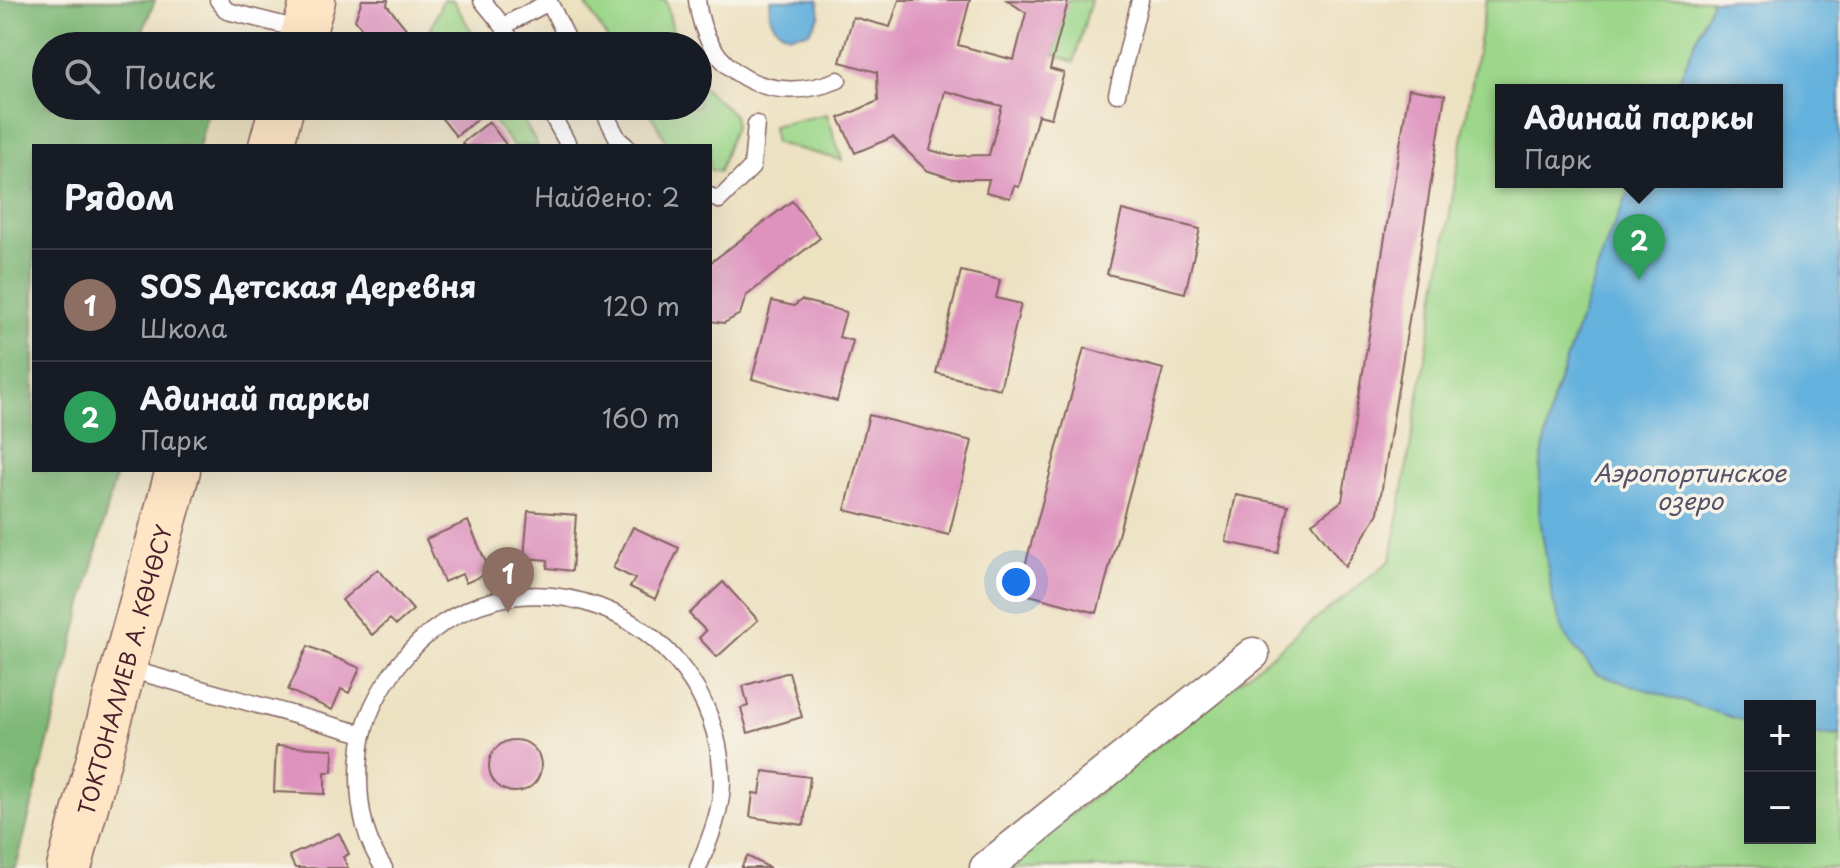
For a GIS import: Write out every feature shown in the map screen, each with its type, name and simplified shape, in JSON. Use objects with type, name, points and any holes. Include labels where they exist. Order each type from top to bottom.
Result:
[{"type":"main road","points":[[272,144],[278,120]]},
{"type":"main road","name":"ТОКТОНАЛИЕВ А. КӨЧӨСҮ","points":[[69,868],[121,667],[177,472]]},
{"type":"street","points":[[986,868],[1253,654]]},
{"type":"lane","points":[[218,0],[227,11],[306,25]]},
{"type":"lane","points":[[482,0],[506,32]]},
{"type":"lane","points":[[697,0],[706,32]]},
{"type":"lane","points":[[1117,94],[1140,0]]},
{"type":"lane","points":[[503,26],[549,2],[564,32]]},
{"type":"lane","points":[[712,44],[732,69],[765,87],[802,91],[838,80]]},
{"type":"lane","points":[[555,120],[568,144]]},
{"type":"lane","points":[[608,120],[624,144]]},
{"type":"lane","points":[[712,197],[719,200],[752,167],[756,124]]},
{"type":"lane","points":[[384,868],[375,855],[362,816],[358,775],[363,734],[381,687],[413,647],[454,616],[502,599],[553,596],[603,607],[648,631],[680,662],[704,698],[718,740],[722,784],[715,828],[698,868]]},
{"type":"lane","points":[[121,667],[363,734]]},
{"type":"green space","points":[[0,0],[155,0],[142,32],[32,32],[32,120],[206,120],[200,144],[32,144],[32,472],[116,472],[16,868],[0,868]]},
{"type":"green space","points":[[443,0],[453,0],[472,32],[430,32]]},
{"type":"green space","points":[[583,0],[666,0],[673,32],[603,32]]},
{"type":"green space","points":[[1067,0],[1091,0],[1074,62],[1054,55]]},
{"type":"green space","points":[[1486,0],[1840,0],[1840,868],[1004,868],[1391,560]]},
{"type":"green space","points":[[712,95],[734,115],[735,125],[719,172],[712,170],[712,144],[668,144],[654,120],[712,120]]},
{"type":"green space","points":[[827,114],[842,160],[775,143],[772,126]]},
{"type":"green space","points":[[493,120],[523,120],[537,144],[511,144]]},
{"type":"water","points":[[771,0],[818,0],[820,15],[809,32],[789,35],[772,21]]},
{"type":"water","name":"Аэропортинское озеро","points":[[1712,0],[1840,0],[1840,735],[1816,736],[1816,700],[1744,700],[1744,721],[1596,674],[1565,636],[1553,601],[1539,513],[1540,469],[1552,401],[1608,239],[1630,188],[1783,188],[1783,84],[1677,84]]},
{"type":"building","points":[[362,0],[388,0],[387,5],[409,32],[365,32],[355,20]]},
{"type":"building","points":[[899,0],[970,0],[958,45],[1014,60],[1026,13],[1007,0],[1068,2],[1050,69],[1064,73],[1051,118],[1038,115],[1019,187],[1014,186],[1010,198],[986,192],[989,179],[954,179],[926,170],[893,137],[855,153],[839,118],[878,101],[877,72],[840,62],[853,17],[890,27]],"holes":[[[945,91],[1002,106],[989,155],[951,156],[930,150]]]},
{"type":"building","points":[[1409,89],[1445,95],[1378,513],[1345,567],[1312,523],[1342,501]]},
{"type":"building","points":[[443,120],[477,120],[456,136]]},
{"type":"building","points":[[489,122],[506,144],[463,144]]},
{"type":"building","points":[[792,201],[820,238],[746,296],[740,314],[724,323],[712,321],[712,261]]},
{"type":"building","points":[[1122,210],[1200,229],[1185,293],[1107,274]]},
{"type":"building","points":[[961,271],[1000,280],[996,298],[1021,304],[1000,389],[936,373]]},
{"type":"building","points":[[801,300],[846,312],[839,337],[853,341],[837,401],[752,379],[772,301],[794,306]]},
{"type":"building","points":[[1084,348],[1163,369],[1097,613],[1018,592]]},
{"type":"building","points":[[869,415],[972,441],[949,535],[845,510]]},
{"type":"building","points":[[1236,495],[1288,505],[1278,553],[1226,542]]},
{"type":"building","points":[[528,511],[576,515],[572,571],[547,568],[548,560],[524,558]]},
{"type":"building","points":[[468,521],[490,572],[466,583],[462,574],[444,582],[426,539]]},
{"type":"building","points":[[633,527],[679,548],[655,599],[630,587],[635,579],[613,568]]},
{"type":"building","points":[[378,569],[413,610],[396,625],[390,619],[372,635],[342,600]]},
{"type":"building","points":[[723,582],[758,620],[717,657],[699,638],[706,631],[689,614]]},
{"type":"building","points":[[308,646],[360,668],[349,693],[341,689],[332,710],[288,690]]},
{"type":"building","points":[[789,672],[802,717],[748,733],[741,708],[748,706],[743,686]]},
{"type":"building","points":[[515,740],[533,748],[541,766],[533,784],[515,792],[497,784],[489,766],[497,748]]},
{"type":"building","points":[[276,746],[333,749],[332,772],[325,772],[325,794],[274,792]]},
{"type":"building","points":[[763,771],[810,777],[804,825],[750,817],[753,793],[760,794]]},
{"type":"building","points":[[339,833],[349,854],[343,857],[348,868],[295,868],[289,856]]},
{"type":"building","points":[[747,856],[770,868],[741,868]]},
{"type":"place","name":"Адинай паркы","points":[[1639,280]]},
{"type":"place","name":"SOS Детская Деревня","points":[[508,613]]}]
